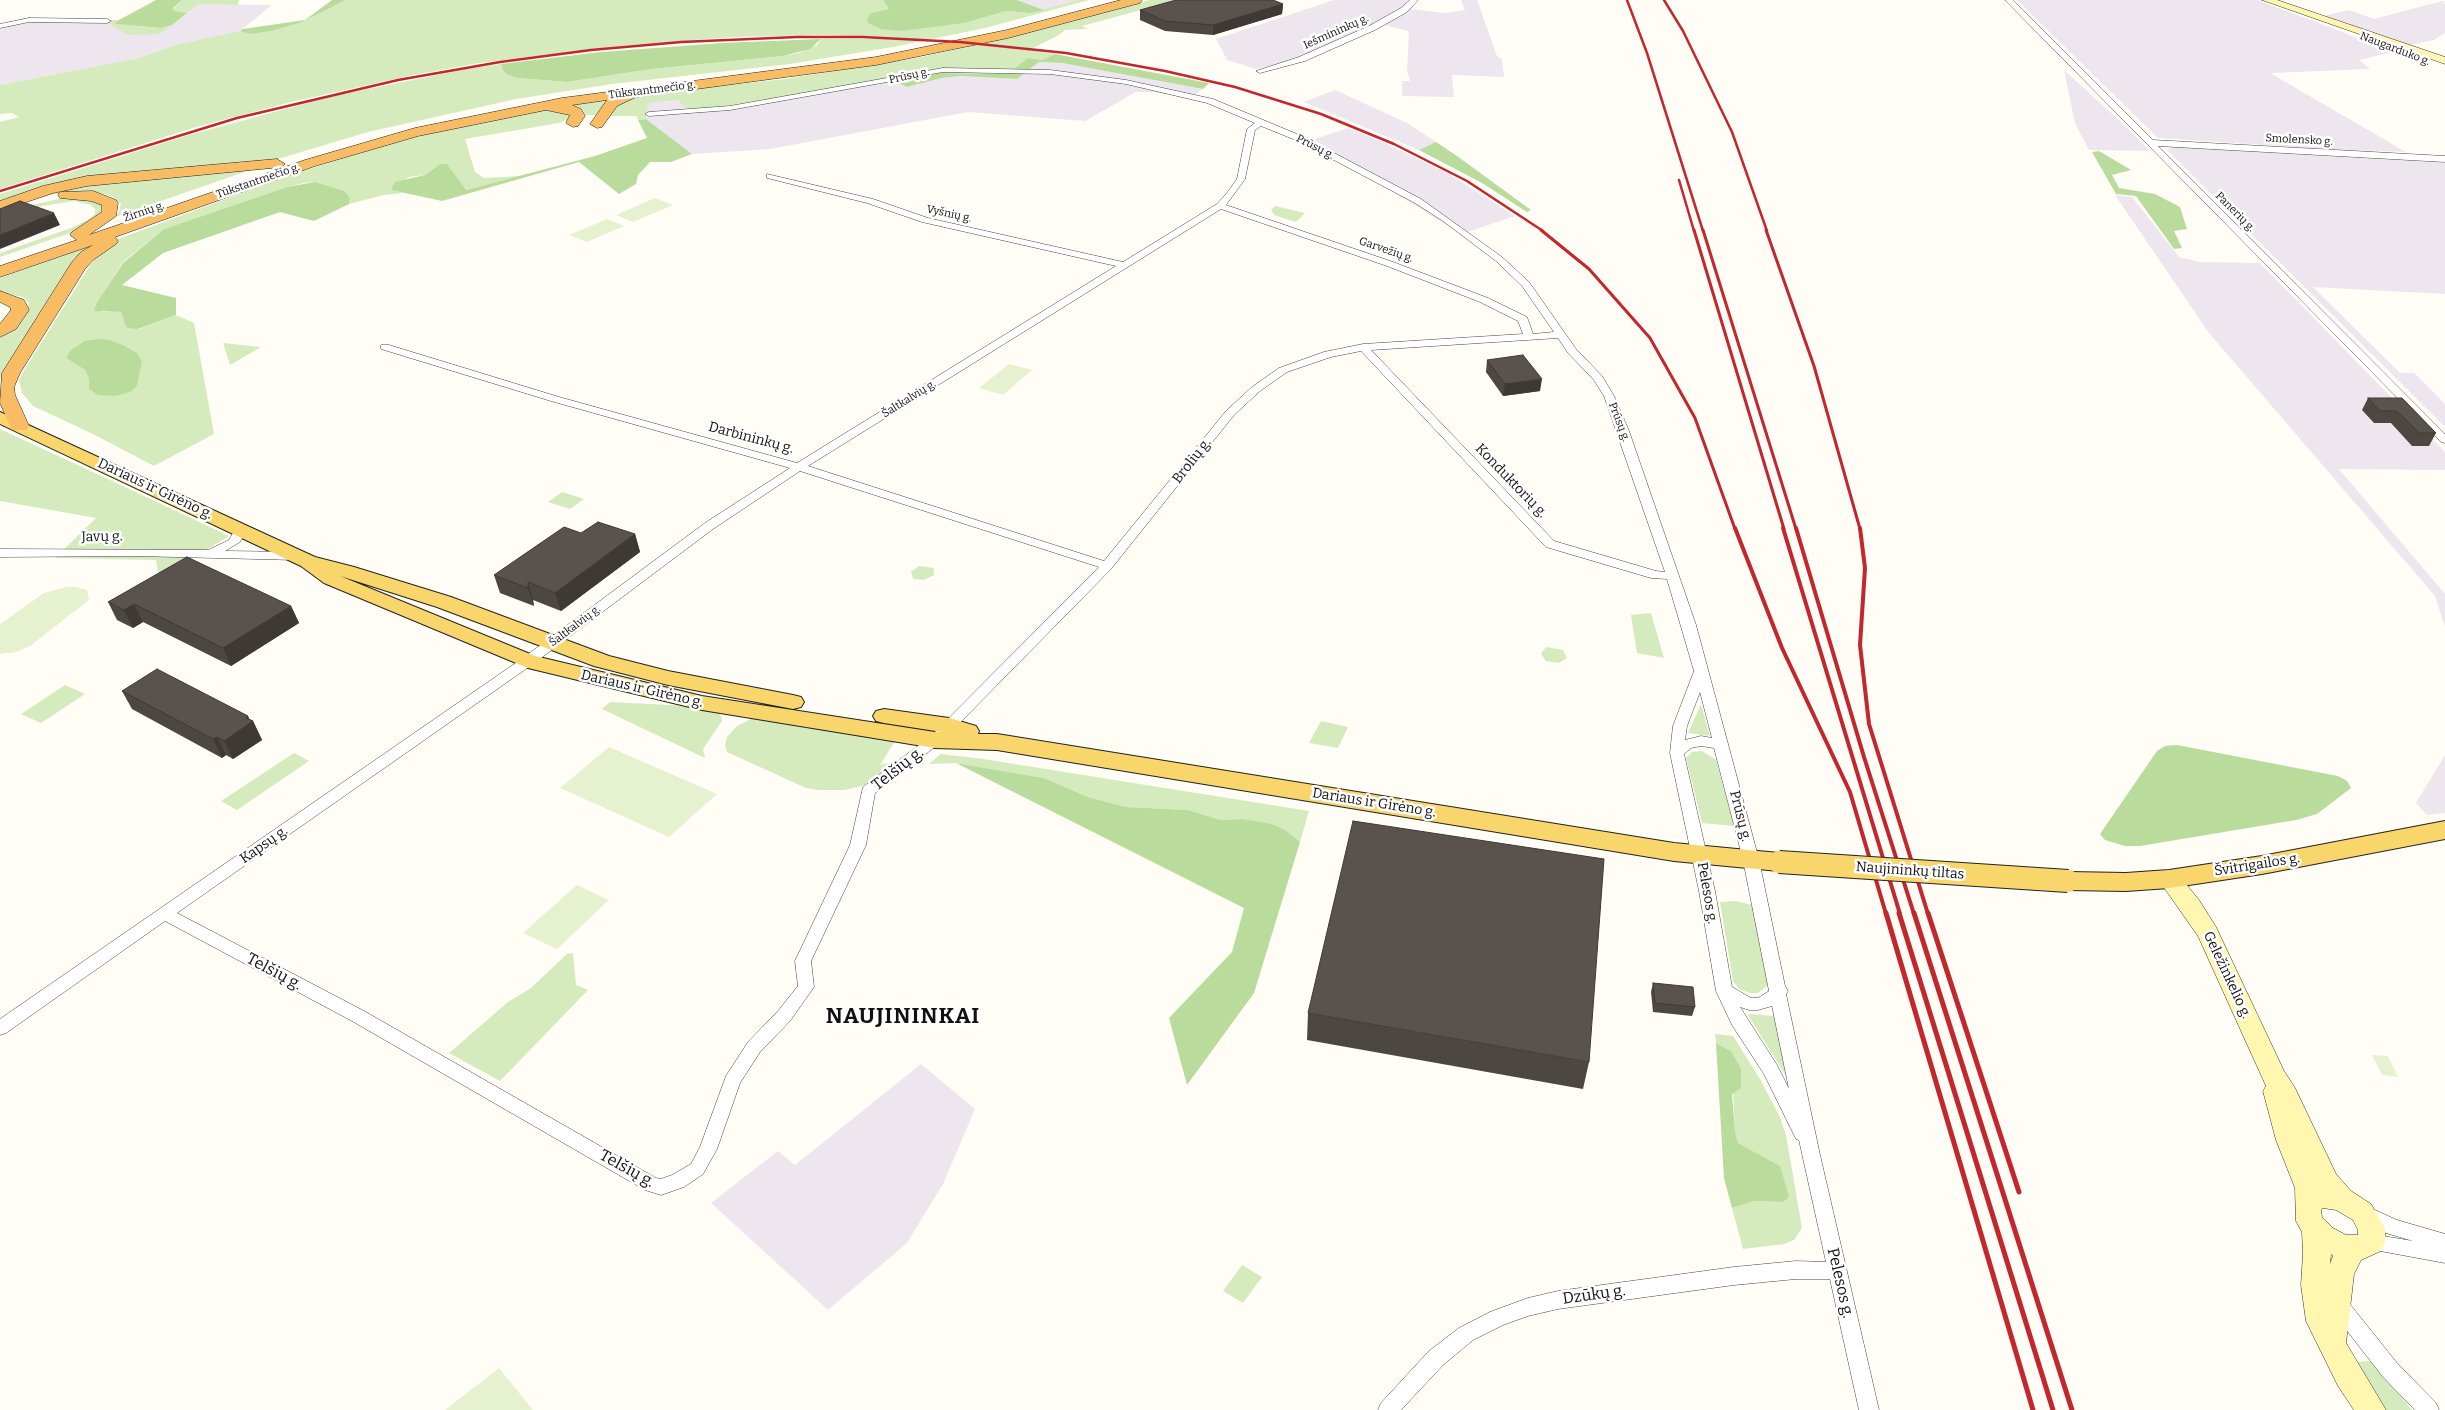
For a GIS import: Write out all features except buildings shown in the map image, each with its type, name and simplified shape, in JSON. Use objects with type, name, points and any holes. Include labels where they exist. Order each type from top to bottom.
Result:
[{"type":"highway","name":"Tūkstantmečio g.","points":[[288,162],[410,126],[515,103],[871,55],[1001,28],[1106,0]]},
{"type":"highway","name":"Tūkstantmečio g.","points":[[175,210],[354,149],[480,117],[562,102],[834,68],[918,54],[1008,34],[1136,0]]},
{"type":"highway","points":[[597,124],[612,103],[619,98],[682,86]]},
{"type":"highway","points":[[480,117],[558,107],[576,112],[578,116],[573,123]]},
{"type":"highway","points":[[0,206],[49,189],[87,182],[288,162]]},
{"type":"highway","name":"Žirnių g.","points":[[0,263],[288,162]]},
{"type":"highway","points":[[0,214],[54,196],[93,196],[110,203],[110,212],[104,218],[75,237]]},
{"type":"highway","points":[[19,426],[5,388],[11,373],[78,266],[87,256],[118,236],[175,210]]},
{"type":"highway","name":"Žirnių g.","points":[[0,272],[175,210]]},
{"type":"highway","points":[[0,296],[18,304],[20,310],[10,325],[0,332]]},
{"type":"main road","name":"Naugarduko g.","points":[[2267,0],[2445,68]]},
{"type":"main road","name":"Naugarduko g.","points":[[2346,29],[2445,62]]},
{"type":"main road","name":"Dariaus ir Girėno g.","points":[[0,417],[303,559],[331,579],[356,591],[528,661],[702,703],[942,733]]},
{"type":"main road","name":"Dariaus ir Girėno g.","points":[[303,559],[444,602],[552,644],[602,661],[731,691],[996,742],[1700,855],[1752,860]]},
{"type":"main road","name":"Švitrigailos g.","points":[[2068,881],[2126,882],[2169,879],[2262,865],[2445,830]]},
{"type":"main road","name":"Naujininkų tiltas","points":[[1752,860],[2068,881]]},
{"type":"main road","name":"Geležinkelio g.","points":[[2169,879],[2191,906],[2208,933],[2274,1077],[2290,1102],[2327,1182],[2372,1228],[2362,1245]]},
{"type":"main road","name":"Geležinkelio g.","points":[[2274,1077],[2280,1113],[2288,1140],[2306,1182],[2310,1201],[2307,1213],[2315,1229]]},
{"type":"main road","points":[[2310,1201],[2323,1196],[2352,1206]]},
{"type":"main road","points":[[2315,1229],[2332,1243],[2362,1245]]},
{"type":"main road","points":[[2315,1229],[2317,1254],[2316,1302],[2320,1322],[2348,1376],[2371,1410]]},
{"type":"main road","points":[[2332,1342],[2342,1268],[2362,1245]]},
{"type":"street","name":"Iešmininkų g.","points":[[1260,71],[1302,60],[1378,25],[1404,10],[1414,0]]},
{"type":"street","name":"Panerių g.","points":[[2009,0],[2445,440]]},
{"type":"street","points":[[0,26],[19,20],[107,21]]},
{"type":"street","name":"Prūsų g.","points":[[649,114],[730,108],[855,88],[934,71],[1050,72],[1126,82],[1210,101],[1261,122],[1347,163],[1446,219],[1514,272],[1561,335],[1598,378],[1609,396],[1623,430],[1673,576],[1701,671],[1752,860]]},
{"type":"street","name":"Šaltkalvių g.","points":[[528,661],[709,526],[799,467],[1220,206],[1231,195],[1241,179],[1251,129],[1261,122]]},
{"type":"street","name":"Smolensko g.","points":[[2152,143],[2445,159]]},
{"type":"street","name":"Vyšnių g.","points":[[770,176],[870,202],[925,220],[1125,265]]},
{"type":"street","name":"Garvežių g.","points":[[1220,206],[1417,274],[1484,300],[1523,319]]},
{"type":"street","points":[[1529,337],[1523,319],[1548,316]]},
{"type":"street","name":"Brolių g.","points":[[942,733],[1107,566],[1230,413],[1256,389],[1283,370],[1303,361],[1362,347],[1561,335]]},
{"type":"street","name":"Darbininkų g.","points":[[385,346],[555,399],[799,467],[1107,566]]},
{"type":"street","name":"Konduktorių g.","points":[[1362,347],[1550,544],[1655,575],[1673,576]]},
{"type":"street","name":"Javų g.","points":[[204,553],[230,545],[234,542],[241,529]]},
{"type":"street","name":"Javų g.","points":[[0,553],[204,553],[303,559]]},
{"type":"street","name":"Kapsų g.","points":[[0,1028],[528,661]]},
{"type":"street","points":[[1700,855],[1677,753],[1680,726],[1701,671]]},
{"type":"street","name":"Telšių g.","points":[[166,914],[358,1016],[651,1184],[661,1187],[678,1181],[697,1169],[708,1149],[732,1081],[754,1047],[784,1016],[806,987],[803,961],[858,845],[868,791],[942,733]]},
{"type":"street","points":[[1677,753],[1686,745],[1701,741],[1721,744]]},
{"type":"street","name":"Pelesos g.","points":[[1700,855],[1724,991],[1738,1020],[1775,1078],[1811,1155]]},
{"type":"street","name":"Pelesos g.","points":[[1752,860],[1780,991],[1811,1155],[1869,1410]]},
{"type":"street","points":[[1724,991],[1748,1004],[1758,1004],[1770,1000],[1780,991]]},
{"type":"street","points":[[2352,1206],[2393,1227],[2445,1242]]},
{"type":"street","points":[[2362,1245],[2445,1255]]},
{"type":"street","name":"Dzūkų g.","points":[[1388,1410],[1436,1358],[1466,1334],[1497,1318],[1528,1307],[1558,1300],[1734,1276],[1796,1270],[1837,1271]]},
{"type":"street","points":[[2337,1302],[2390,1370],[2428,1410]]},
{"type":"shaded area","points":[[1017,0],[1078,0],[1044,10]]},
{"type":"shaded area","points":[[1334,0],[1417,0],[1409,9],[1446,13],[1465,10],[1461,0],[1477,0],[1497,56],[1502,59],[1504,77],[1452,75],[1454,97],[1402,96],[1402,81],[1410,81],[1407,71],[1409,31],[1384,25],[1307,58],[1256,69],[1227,60],[1216,39]]},
{"type":"shaded area","points":[[2017,0],[2257,0],[2319,23],[2393,52],[2359,60],[2370,69],[2270,73],[2406,152],[2326,149],[2158,138]]},
{"type":"shaded area","points":[[2442,1],[2445,2],[2442,3],[2445,4],[2445,33],[2434,40],[2405,46],[2323,16],[2349,10],[2374,19]]},
{"type":"shaded area","points":[[199,4],[272,5],[240,31],[178,44],[139,58],[0,85],[0,26],[27,18],[109,20],[108,23],[160,34]]},
{"type":"shaded area","points":[[1039,62],[1062,63],[1203,89],[1190,98],[1152,92],[1136,92],[1085,121],[968,112],[770,149],[692,154],[646,119],[649,103],[678,100],[684,107],[690,109],[724,106],[892,79],[907,87],[942,78],[961,76],[1017,79]]},
{"type":"shaded area","points":[[2064,70],[2150,151],[2089,150],[2075,123]]},
{"type":"shaded area","points":[[1335,90],[1407,123],[1436,142],[1419,150],[1304,102]]},
{"type":"shaded area","points":[[1348,128],[1385,143],[1449,174],[1515,216],[1461,234],[1367,176],[1303,143]]},
{"type":"shaded area","points":[[2172,147],[2445,163],[2445,294],[2313,287],[2400,373],[2414,373],[2445,404],[2445,427],[2167,150]]},
{"type":"shaded area","points":[[2115,195],[2132,197],[2179,257],[2200,262],[2260,263],[2445,452],[2445,470],[2339,469],[2445,594],[2445,627],[2435,596],[2209,333]]},
{"type":"shaded area","points":[[2445,755],[2445,813],[2427,815],[2416,803]]},
{"type":"shaded area","points":[[921,1064],[975,1109],[943,1184],[907,1243],[828,1310],[711,1203],[778,1151],[795,1165]]},
{"type":"green space","points":[[156,0],[182,0],[173,8],[173,11],[187,13],[172,25],[161,28],[115,24],[119,20]]},
{"type":"green space","points":[[182,0],[239,0],[238,5],[199,4],[187,13],[173,12],[173,9]]},
{"type":"green space","points":[[332,0],[346,0],[302,22],[271,31],[249,34],[240,31],[305,20]]},
{"type":"green space","points":[[346,0],[883,0],[889,9],[871,13],[946,25],[965,23],[1006,11],[1030,13],[1078,0],[1089,0],[985,28],[893,47],[790,64],[612,84],[516,99],[368,132],[268,162],[120,175],[0,202],[0,194],[189,135],[334,96],[467,69],[501,64],[503,71],[517,78],[567,82],[652,69],[783,56],[799,53],[817,45],[821,39],[879,39],[885,37],[824,35],[732,37],[620,46],[479,63],[413,75],[295,101],[196,127],[0,189],[0,122],[19,117],[12,113],[0,114],[0,85],[139,58],[178,44],[240,31],[249,34],[302,22]]},
{"type":"green space","points":[[883,0],[1017,0],[1044,10],[1030,13],[1006,11],[965,23],[901,31],[881,29],[868,23],[867,20],[871,13],[889,9]]},
{"type":"green space","points":[[1149,0],[1178,0],[1082,26],[1088,29],[1065,30],[1029,50],[1055,54],[1042,60],[1028,58],[1007,74],[937,73],[724,106],[690,109],[684,107],[678,100],[649,103],[646,119],[638,120],[636,116],[608,116],[614,107],[636,95],[785,79],[922,57],[1025,34]]},
{"type":"green space","points":[[109,20],[119,20],[116,24],[161,28],[172,25],[160,34],[128,35],[108,23]]},
{"type":"green space","points":[[821,39],[810,49],[783,56],[652,69],[567,82],[517,78],[503,71],[501,64],[601,52],[722,43]]},
{"type":"green space","points":[[1055,54],[1209,83],[1203,89],[1062,63],[1039,62],[1017,79],[961,76],[942,78],[907,87],[895,81],[937,73],[1007,74],[1028,58],[1042,60]]},
{"type":"green space","points":[[611,98],[596,115],[585,115],[583,110],[578,107],[566,105]]},
{"type":"green space","points":[[547,108],[569,111],[571,118],[559,123],[465,139],[475,172],[484,178],[522,176],[465,190],[447,164],[440,164],[425,175],[409,177],[391,189],[403,193],[384,195],[349,204],[350,198],[315,182],[304,183],[287,187],[164,229],[123,262],[97,302],[102,312],[121,312],[125,325],[139,329],[176,315],[194,323],[214,434],[154,466],[93,434],[33,406],[22,393],[19,380],[23,372],[104,246],[118,239],[293,174],[429,133]],"holes":[[[125,346],[137,353],[142,361],[89,379],[85,370],[66,358]]]},
{"type":"green space","points":[[646,119],[692,154],[671,162],[650,162],[638,175],[636,184],[619,194],[579,162],[442,201],[391,190],[395,182],[425,175],[440,164],[447,164],[466,190],[595,156],[647,138],[638,120]]},
{"type":"green space","points":[[1436,142],[1531,210],[1527,212],[1482,183],[1419,150]]},
{"type":"green space","points":[[2099,151],[2131,170],[2112,175],[2119,188],[2155,194],[2180,207],[2187,229],[2174,231],[2182,248],[2174,249],[2136,196],[2116,194],[2092,152]]},
{"type":"green space","points":[[250,170],[115,217],[119,212],[121,204],[113,197],[101,193],[74,191],[32,198],[85,184]]},
{"type":"green space","points":[[315,182],[344,191],[350,198],[349,204],[314,221],[280,212],[163,253],[122,285],[176,298],[176,315],[138,329],[128,328],[125,325],[121,312],[94,311],[97,302],[123,263],[164,229],[287,187]]},
{"type":"green space","points":[[63,198],[87,198],[102,204],[101,215],[73,232],[0,257],[0,253],[71,228],[88,220],[95,214],[95,209],[91,205],[74,201],[42,206],[23,213],[19,208]]},
{"type":"green space","points":[[655,198],[673,205],[633,222],[616,215]]},
{"type":"green space","points":[[1275,206],[1305,213],[1296,222],[1274,215],[1271,210]]},
{"type":"green space","points":[[607,219],[624,226],[587,242],[569,235]]},
{"type":"green space","points":[[93,245],[22,342],[0,378],[0,337],[17,326],[24,318],[29,303],[23,297],[0,292],[0,278]]},
{"type":"green space","points":[[109,340],[125,346],[137,353],[142,361],[137,386],[130,392],[115,396],[98,395],[89,389],[89,379],[85,370],[66,358],[71,350],[85,341]]},
{"type":"green space","points":[[223,343],[261,347],[230,365]]},
{"type":"green space","points":[[1009,364],[1032,370],[1003,395],[979,388]]},
{"type":"green space","points":[[0,429],[229,536],[159,578],[156,560],[55,558],[96,518],[0,501]]},
{"type":"green space","points":[[562,492],[584,499],[570,509],[548,502]]},
{"type":"green space","points":[[919,566],[934,568],[934,575],[924,580],[913,579],[911,572]]},
{"type":"green space","points":[[66,587],[87,590],[89,600],[30,646],[16,652],[0,654],[0,624],[44,593]]},
{"type":"green space","points":[[1651,613],[1664,658],[1637,653],[1631,615]]},
{"type":"green space","points":[[1546,647],[1563,650],[1567,658],[1559,663],[1546,661],[1541,654]]},
{"type":"green space","points":[[65,685],[85,694],[41,723],[21,714]]},
{"type":"green space","points":[[610,702],[690,706],[715,710],[720,714],[722,721],[703,749],[705,758],[602,709]]},
{"type":"green space","points":[[1701,704],[1710,736],[1688,733]]},
{"type":"green space","points":[[755,717],[895,741],[880,765],[901,760],[880,776],[862,786],[844,790],[806,788],[727,752],[725,746],[727,737],[737,726]]},
{"type":"green space","points":[[1321,721],[1348,727],[1338,748],[1309,743]]},
{"type":"green space","points":[[2177,745],[2338,776],[2347,781],[2351,788],[2317,814],[2296,820],[2140,846],[2125,846],[2105,840],[2100,834],[2157,751],[2165,746]]},
{"type":"green space","points":[[609,747],[717,794],[669,837],[560,788]]},
{"type":"green space","points":[[1702,751],[1716,760],[1734,826],[1702,823],[1686,758],[1692,752]]},
{"type":"green space","points":[[294,753],[309,761],[237,810],[221,801]]},
{"type":"green space","points":[[941,754],[1309,811],[1300,842],[1287,831],[1242,819],[1221,820],[1188,810],[1126,807],[1088,797],[1044,778],[956,763],[929,764]]},
{"type":"green space","points":[[956,763],[1044,778],[1088,797],[1126,807],[1188,810],[1221,820],[1242,819],[1272,824],[1287,831],[1300,842],[1254,993],[1187,1085],[1169,1018],[1232,952],[1244,908]]},
{"type":"green space","points":[[577,885],[609,900],[557,949],[523,933]]},
{"type":"green space","points":[[1736,901],[1752,905],[1768,985],[1758,993],[1750,993],[1739,989],[1733,981],[1720,902]]},
{"type":"green space","points":[[573,953],[576,985],[588,990],[500,1081],[449,1053],[508,1002],[531,988],[567,954]]},
{"type":"green space","points":[[1748,1015],[1774,1016],[1788,1079]]},
{"type":"green space","points":[[1715,1034],[1733,1036],[1760,1079],[1780,1117],[1786,1135],[1802,1228],[1794,1240],[1784,1244],[1743,1249],[1732,1208],[1754,1201],[1783,1202],[1772,1162],[1738,1143],[1735,1131],[1731,1051],[1716,1043]]},
{"type":"green space","points":[[1716,1043],[1731,1051],[1741,1069],[1741,1088],[1732,1094],[1735,1131],[1738,1143],[1780,1166],[1789,1197],[1783,1202],[1754,1201],[1732,1208],[1724,1178]]},
{"type":"green space","points":[[2372,1055],[2388,1056],[2398,1077],[2382,1075]]},
{"type":"green space","points":[[1242,1265],[1262,1277],[1243,1303],[1223,1291]]},
{"type":"green space","points":[[2372,1361],[2412,1410],[2384,1410],[2354,1362]]},
{"type":"green space","points":[[499,1368],[533,1410],[445,1410]]},
{"type":"railway","points":[[1627,0],[1647,53],[1703,231]]},
{"type":"railway","points":[[1664,0],[1683,31],[1732,132],[1767,231]]},
{"type":"railway","points":[[0,191],[237,118],[398,80],[500,62],[591,50],[681,42],[797,37],[863,37],[960,42],[1066,53],[1165,71],[1235,87],[1321,114],[1394,144],[1467,181],[1543,231]]},
{"type":"railway","points":[[1679,180],[1694,231]]},
{"type":"railway","points":[[1541,230],[1589,269],[1650,338],[1695,418],[1735,529]]},
{"type":"railway","points":[[1694,230],[1784,529]]},
{"type":"railway","points":[[1703,230],[1796,529]]},
{"type":"railway","points":[[1766,230],[1814,366],[1860,529]]},
{"type":"railway","points":[[1735,528],[1782,648],[1850,792],[1886,914]]},
{"type":"railway","points":[[1783,528],[1900,914]]},
{"type":"railway","points":[[1796,528],[1864,757],[1914,914]]},
{"type":"railway","points":[[1860,528],[1865,568],[1860,645],[1869,724],[1928,914]]},
{"type":"railway","points":[[1886,913],[2033,1410]]},
{"type":"railway","points":[[1899,913],[2053,1410]]},
{"type":"railway","points":[[1914,913],[2072,1410]]},
{"type":"railway","points":[[1928,913],[2019,1192]]},
{"type":"district","name":"NAUJININKAI","points":[[903,1017]]}]
